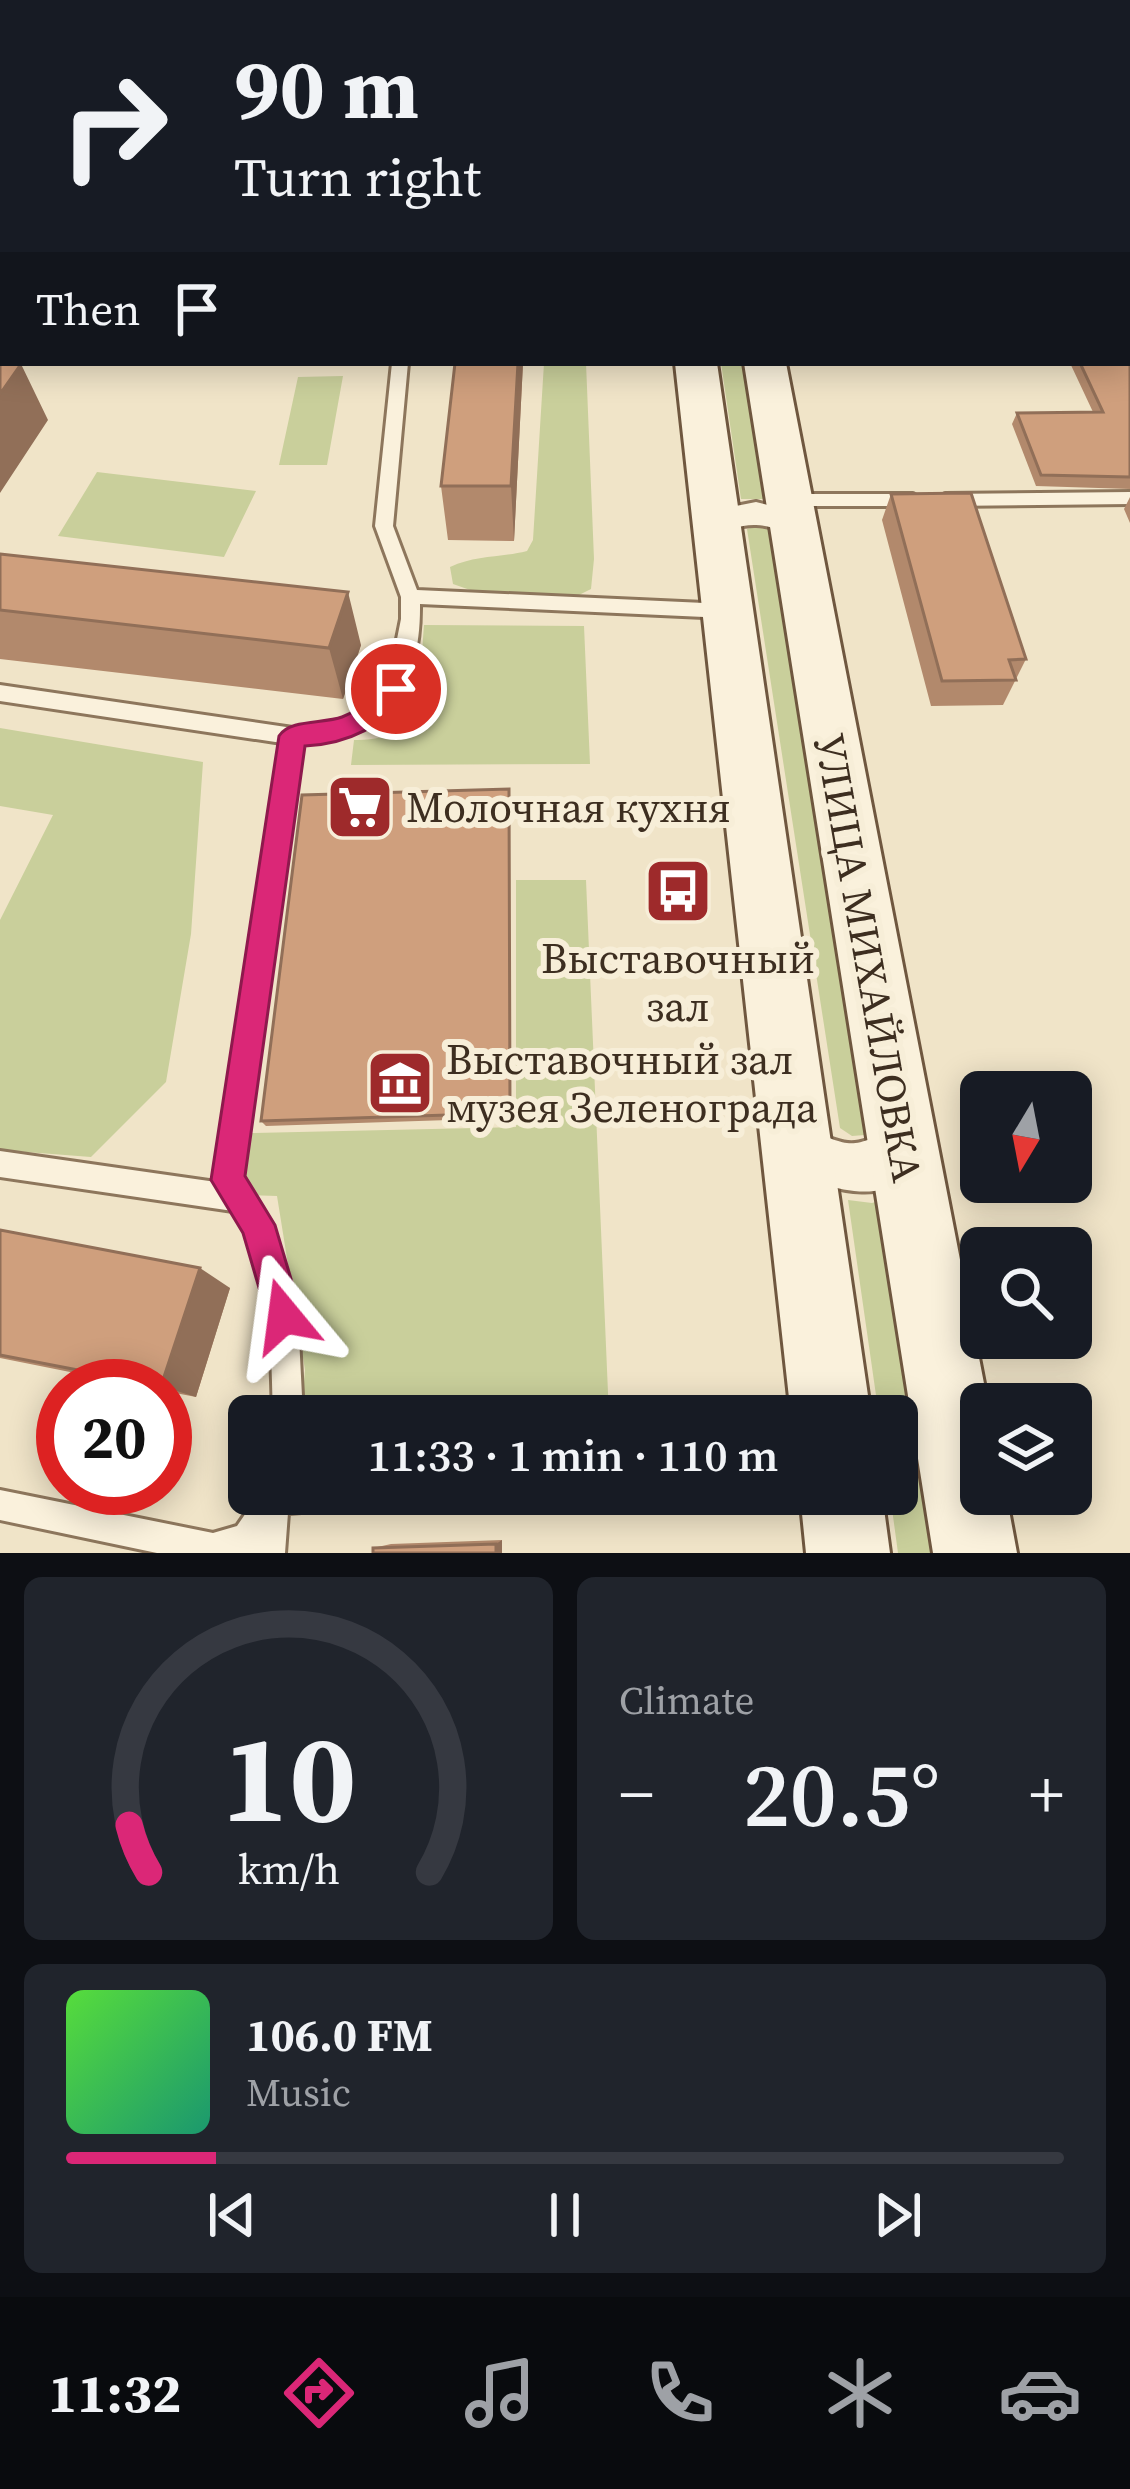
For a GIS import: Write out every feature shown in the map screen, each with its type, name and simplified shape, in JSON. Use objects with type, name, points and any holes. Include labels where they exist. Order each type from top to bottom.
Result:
[{"type":"main road","name":"УЛИЦА МИХАЙЛОВКА","points":[[695,366],[829,1395]]},
{"type":"main road","name":"УЛИЦА МИХАЙЛОВКА","points":[[766,366],[975,1553]]},
{"type":"main road","points":[[843,1515],[848,1553]]},
{"type":"street","points":[[717,521],[740,512],[792,512]]},
{"type":"street","points":[[800,1150],[836,1170],[876,1169],[902,1150]]},
{"type":"lane","points":[[0,693],[293,736],[323,734],[370,718],[396,689],[413,614],[384,526],[400,366]]},
{"type":"lane","points":[[792,512],[1130,498]]},
{"type":"lane","points":[[410,597],[727,611]]},
{"type":"lane","points":[[287,1395],[284,1316],[258,1225],[228,1180],[293,736]]},
{"type":"lane","points":[[0,1164],[241,1199]]},
{"type":"lane","points":[[0,1505],[213,1549],[247,1538],[263,1515]]},
{"type":"lane","points":[[269,1553],[273,1515]]},
{"type":"green space","points":[[544,366],[586,366],[594,559],[591,589],[577,596],[520,596],[453,584],[450,567],[527,551],[533,540]]},
{"type":"green space","points":[[721,366],[742,366],[764,499],[741,499]]},
{"type":"green space","points":[[343,376],[327,465],[279,465],[298,377]]},
{"type":"green space","points":[[97,472],[256,491],[224,557],[58,536]]},
{"type":"green space","points":[[762,524],[769,528],[872,1126],[865,1135],[852,1136],[840,1128],[747,529]]},
{"type":"green space","points":[[424,625],[584,626],[590,764],[351,765],[354,740],[395,731],[415,705]]},
{"type":"green space","points":[[0,728],[203,762],[191,934],[166,1082],[91,1157],[0,1150],[0,920],[53,815],[0,806]]},
{"type":"green space","points":[[516,880],[586,880],[608,1395],[303,1395],[305,1370],[277,1196],[242,1195],[251,1133],[516,1127]]},
{"type":"green space","points":[[884,1199],[915,1395],[876,1395],[848,1200],[872,1203]]},
{"type":"green space","points":[[918,1414],[940,1553],[898,1553],[893,1515],[918,1515]]},
{"type":"building","points":[[0,366],[20,366],[0,394]]},
{"type":"building","points":[[455,366],[518,366],[511,486],[441,486]]},
{"type":"building","points":[[1081,366],[1130,366],[1130,477],[1041,475],[1017,413],[1103,412]]},
{"type":"building","points":[[971,493],[1026,659],[1009,660],[1016,680],[942,681],[891,494]]},
{"type":"building","points":[[0,554],[348,592],[329,648],[0,610]]},
{"type":"building","points":[[509,789],[510,1113],[261,1121],[302,795]]},
{"type":"building","points":[[0,1230],[200,1268],[170,1359],[36,1362],[0,1355]]},
{"type":"building","points":[[496,1544],[496,1553],[373,1553],[373,1548]]},
{"type":"place","name":"Молочная кухня","points":[[360,807]]},
{"type":"place","name":"Выставочный зал","points":[[678,891]]},
{"type":"place","name":"Выставочный зал музея Зеленограда","points":[[400,1083]]},
{"type":"route","points":[[284,1316],[258,1225],[228,1180],[293,736],[323,734],[370,718],[396,689]]}]
